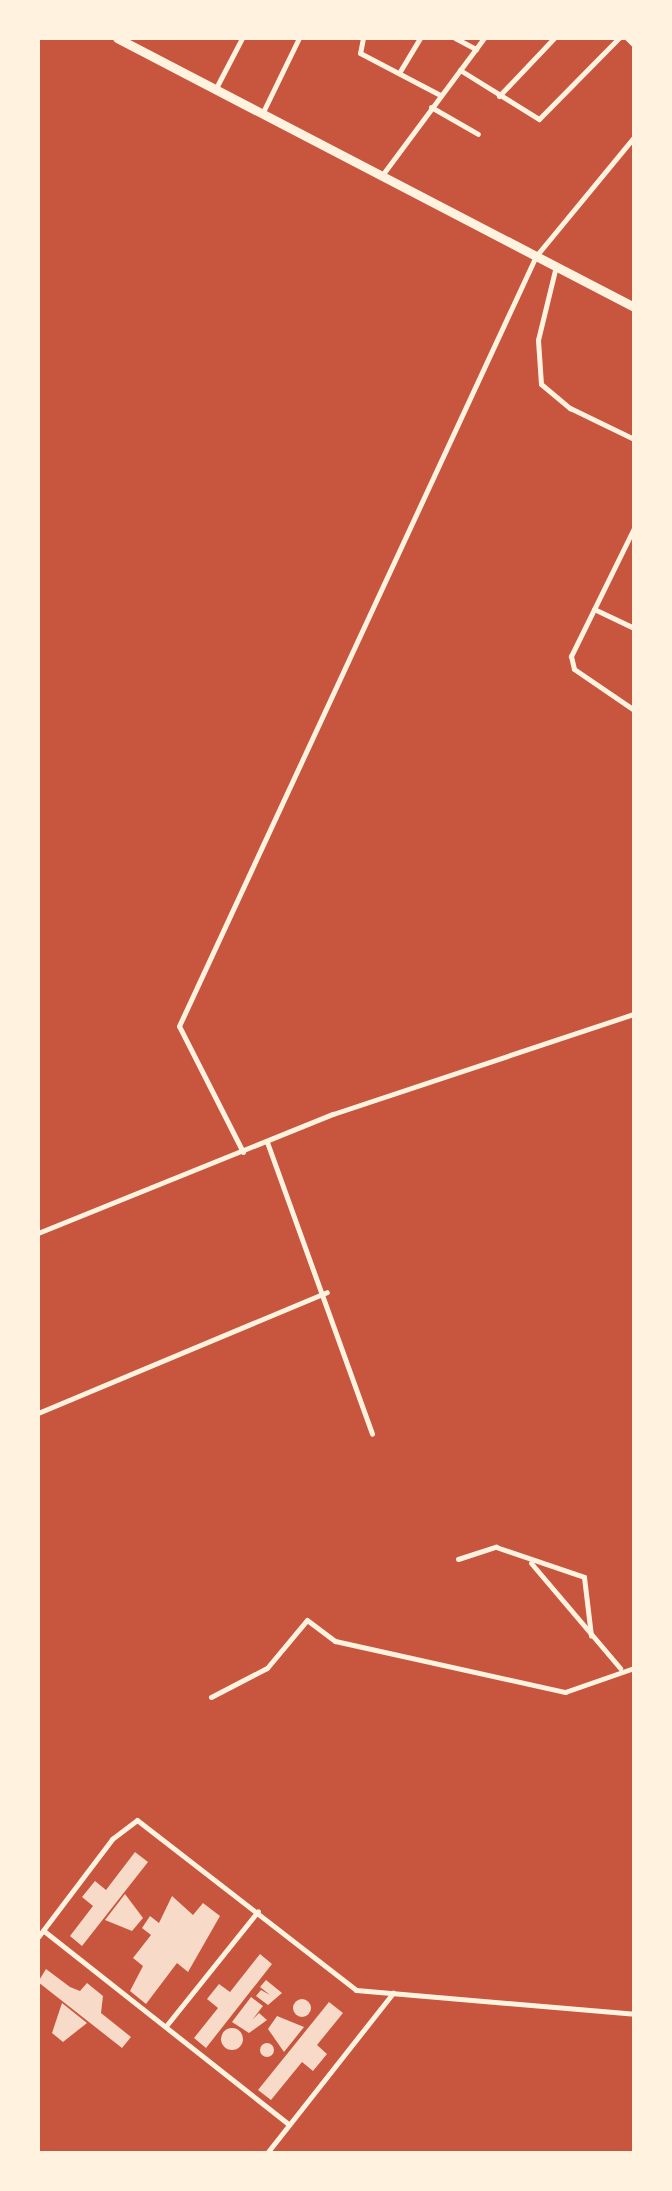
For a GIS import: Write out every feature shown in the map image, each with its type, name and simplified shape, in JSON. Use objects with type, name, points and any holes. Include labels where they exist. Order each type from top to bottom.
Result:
[{"type":"highway","points":[[117,38],[634,307]]},
{"type":"street","points":[[216,89],[242,38]]},
{"type":"street","points":[[263,112],[299,38]]},
{"type":"street","points":[[363,38],[360,53],[440,95]]},
{"type":"street","points":[[399,73],[420,38]]},
{"type":"street","points":[[455,38],[476,49]]},
{"type":"street","points":[[383,174],[484,38]]},
{"type":"street","points":[[499,96],[554,38]]},
{"type":"street","points":[[460,70],[499,96],[542,118],[619,38]]},
{"type":"street","points":[[627,38],[634,45]]},
{"type":"street","points":[[431,107],[478,134]]},
{"type":"street","points":[[243,1152],[179,1026],[536,256],[634,137]]},
{"type":"street","points":[[556,265],[538,340],[541,384],[570,408],[634,439]]},
{"type":"street","points":[[634,528],[571,656],[574,669],[634,710]]},
{"type":"street","points":[[594,609],[634,628]]},
{"type":"street","points":[[38,1233],[267,1142],[634,1014]]},
{"type":"street","points":[[267,1142],[327,1292],[372,1434]]},
{"type":"street","points":[[38,1413],[327,1292]]},
{"type":"street","points":[[458,1559],[496,1547],[530,1562],[587,1580],[591,1636]]},
{"type":"street","points":[[530,1562],[620,1668]]},
{"type":"street","points":[[211,1697],[267,1668],[307,1620],[335,1641],[565,1692],[620,1668],[634,1668]]},
{"type":"street","points":[[38,1937],[112,1839],[137,1820],[356,1990],[634,2014]]},
{"type":"street","points":[[166,2026],[258,1911]]},
{"type":"street","points":[[44,1931],[288,2124]]},
{"type":"street","points":[[267,2153],[393,1993]]},
{"type":"building","points":[[135,1852],[148,1862],[82,1946],[70,1936],[93,1906],[82,1897],[95,1881],[106,1890]]},
{"type":"building","points":[[125,1894],[143,1918],[132,1931],[105,1920]]},
{"type":"building","points":[[172,1896],[193,1915],[203,1903],[220,1916],[188,1972],[177,1963],[146,2004],[130,1991],[143,1966],[133,1958],[151,1935],[142,1928],[150,1916],[159,1923]]},
{"type":"building","points":[[260,1954],[272,1964],[206,2048],[194,2038],[218,2008],[207,1999],[219,1984],[230,1992]]},
{"type":"building","points":[[46,1969],[70,1987],[80,1991],[87,1983],[103,1996],[101,2013],[131,2037],[122,2048],[38,1982]]},
{"type":"building","points":[[266,1980],[282,1993],[268,2005],[256,1996],[261,1990],[270,1995],[260,1987]]},
{"type":"building","points":[[251,1997],[263,2006],[252,2020],[259,2013],[267,2020],[249,2033],[232,2022]]},
{"type":"building","points":[[302,1999],[311,2008],[302,2017],[293,2008]]},
{"type":"building","points":[[329,2002],[343,2013],[317,2045],[327,2054],[313,2071],[302,2062],[271,2100],[258,2090]]},
{"type":"building","points":[[62,2003],[87,2023],[63,2042],[52,2033]]},
{"type":"building","points":[[277,2016],[304,2027],[284,2052],[268,2029]]},
{"type":"building","points":[[232,2028],[240,2031],[243,2039],[240,2047],[232,2050],[224,2047],[221,2039],[224,2031]]},
{"type":"building","points":[[267,2043],[274,2050],[267,2057],[260,2050]]}]
